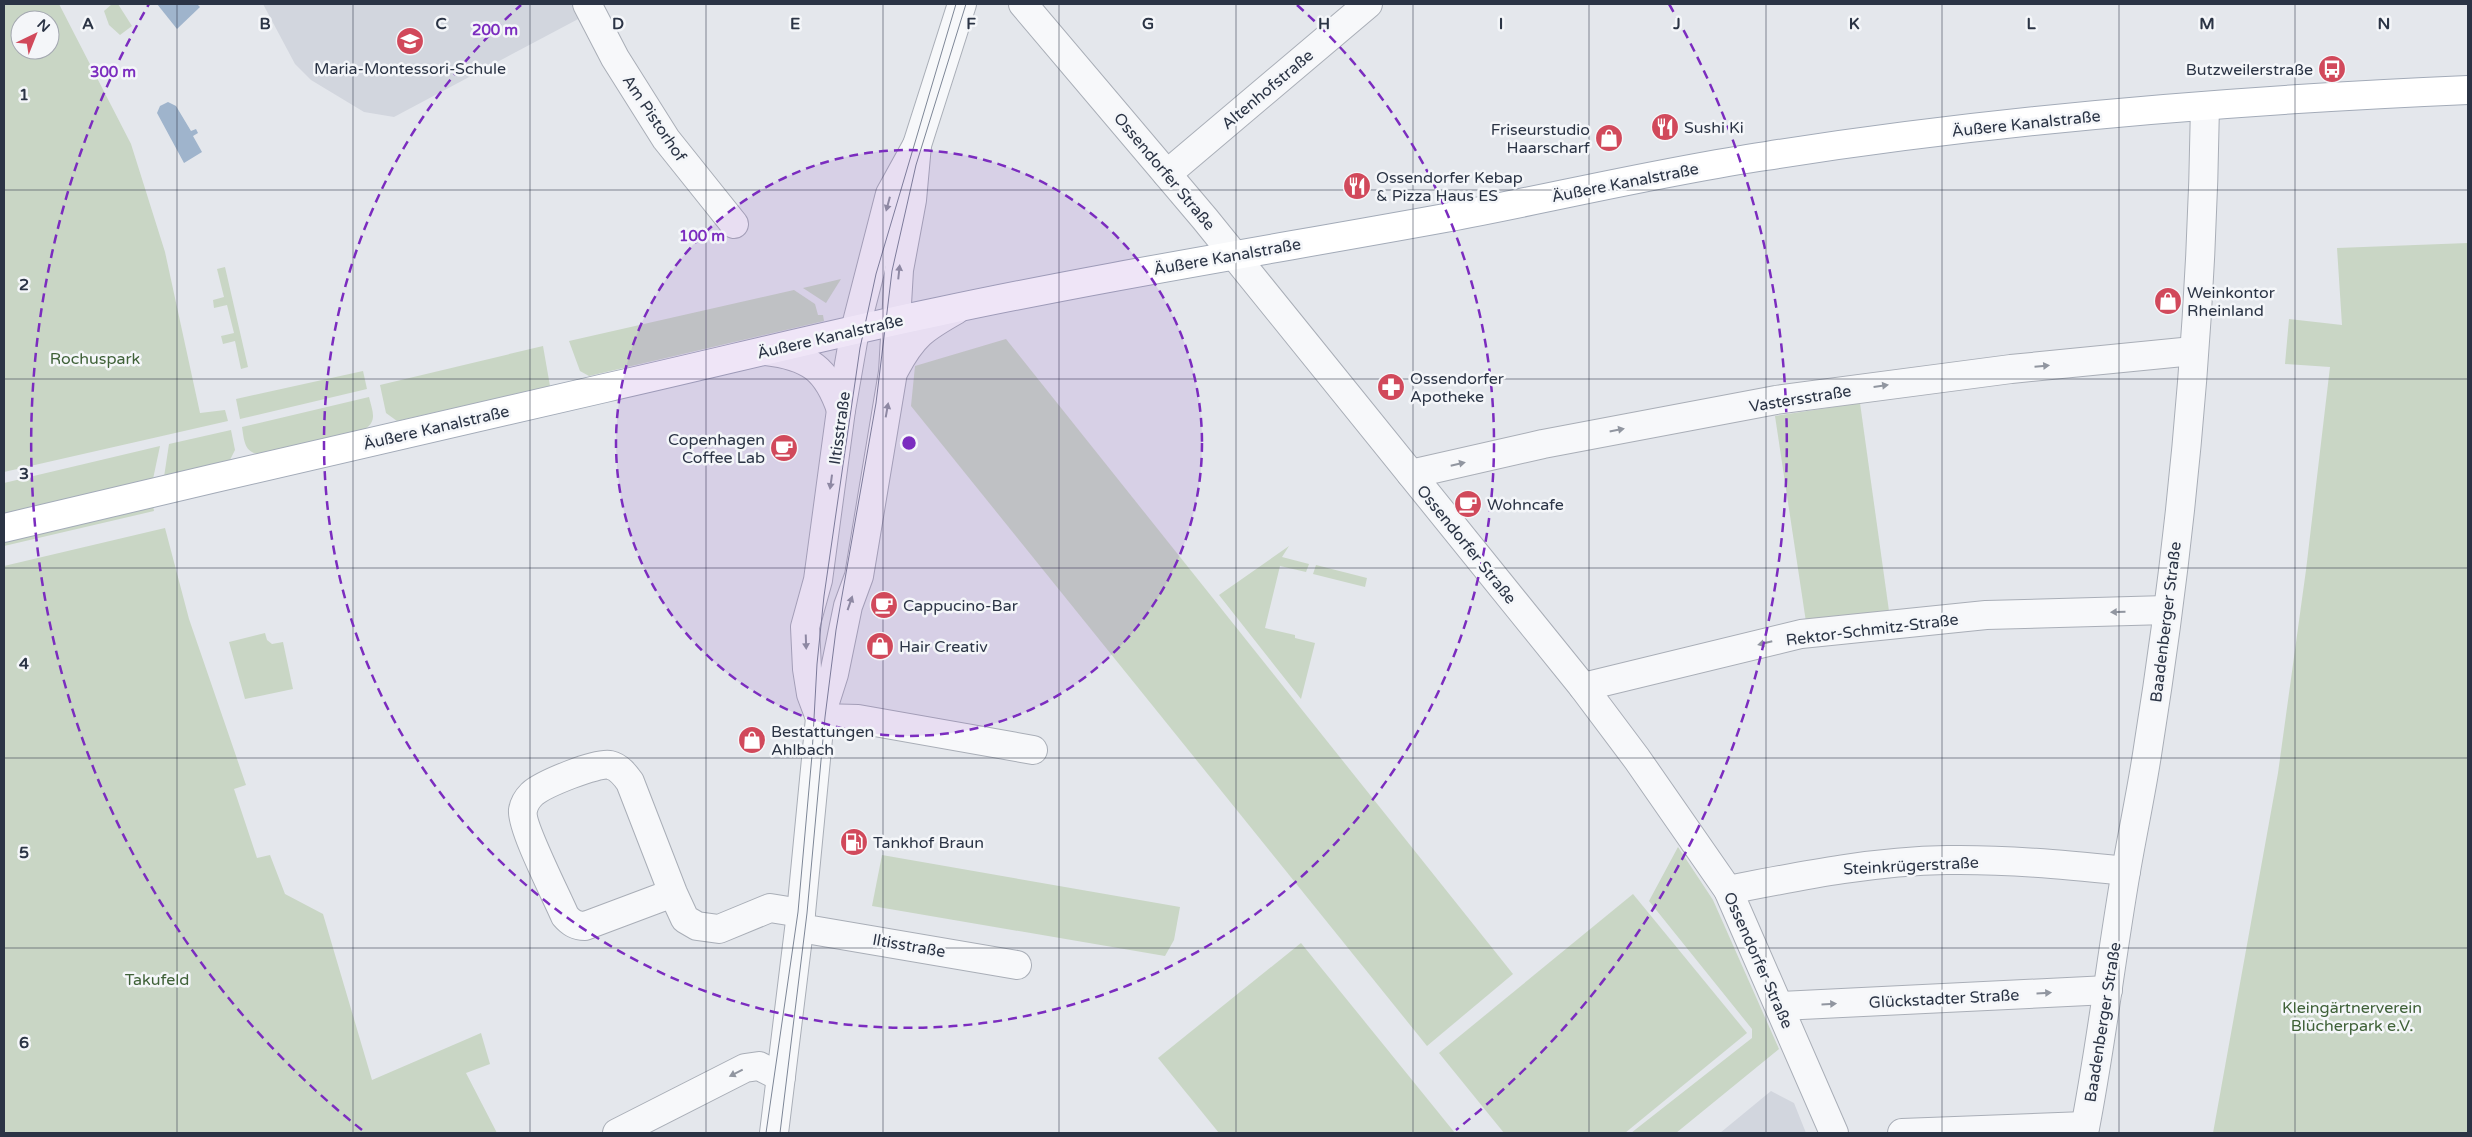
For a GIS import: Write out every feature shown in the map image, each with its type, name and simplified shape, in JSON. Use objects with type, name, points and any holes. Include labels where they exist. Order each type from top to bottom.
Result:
[{"type":"main road","name":"Äußere Kanalstraße","points":[[4,528],[267,467],[384,437],[964,306],[1234,255],[1451,217],[1767,155],[1954,130],[2205,106],[2310,97],[2468,90]]},
{"type":"street","name":"Am Pistorhof","points":[[587,4],[615,58],[666,139],[734,224]]},
{"type":"street","name":"Iltisstraße","points":[[820,718],[810,694],[805,627],[818,580],[841,410],[855,330],[890,194],[917,145],[962,4]]},
{"type":"street","name":"Ossendorfer Straße","points":[[1023,4],[1234,255],[1582,687],[1637,759],[1728,890],[1834,1133]]},
{"type":"street","name":"Altenhofstraße","points":[[1167,174],[1368,4]]},
{"type":"street","name":"Baadenberger Straße","points":[[2084,1130],[2148,749],[2167,610],[2182,482],[2194,352],[2201,257],[2205,106]]},
{"type":"street","name":"Iltisstraße","points":[[774,1133],[801,920],[820,718],[834,674],[848,606],[859,576],[893,372],[899,270],[912,200],[917,145]]},
{"type":"street","points":[[893,372],[913,338],[932,323],[964,306]]},
{"type":"street","points":[[766,351],[785,353],[809,362],[831,383],[841,410]]},
{"type":"street","name":"Vastersstraße","points":[[1411,474],[1543,444],[1776,400],[2011,369],[2194,352]]},
{"type":"street","name":"Rektor-Schmitz-Straße","points":[[1582,687],[1801,634],[1986,615],[2167,610]]},
{"type":"street","points":[[820,718],[858,719],[1033,750]]},
{"type":"street","points":[[673,893],[585,926],[577,926],[570,922],[565,916],[522,819],[526,801],[533,793],[599,764],[611,765],[619,769],[630,782],[673,893],[686,919],[697,926],[719,929],[770,908],[801,920]]},
{"type":"street","name":"Steinkrügerstraße","points":[[1728,890],[1832,870],[1946,860],[2028,861],[2126,871]]},
{"type":"street","name":"Iltisstraße","points":[[801,920],[1017,965]]},
{"type":"street","name":"Glückstadter Straße","points":[[1780,1006],[2108,990]]},
{"type":"street","points":[[616,1133],[745,1068],[759,1066],[781,1077]]},
{"type":"street","points":[[1902,1133],[2084,1130]]},
{"type":"shaded area","name":"Maria-Montessori-Schule","points":[[263,4],[575,4],[582,17],[394,117],[364,112],[311,80],[295,64]]},
{"type":"shaded area","points":[[1771,1091],[1794,1103],[1806,1133],[1720,1133]]},
{"type":"green space","name":"Rochuspark","points":[[4,4],[59,4],[131,144],[165,252],[200,413],[225,410],[228,421],[4,472]]},
{"type":"green space","points":[[112,4],[118,4],[132,26],[120,35],[109,25],[104,11]]},
{"type":"green space","name":"Kleingärtnerverein Blücherpark e.V.","points":[[2468,243],[2468,1133],[2213,1133],[2278,773],[2306,570],[2330,367],[2285,364],[2289,319],[2342,325],[2337,248]]},
{"type":"green space","points":[[225,267],[248,367],[241,369],[235,341],[223,344],[221,336],[234,333],[227,305],[214,308],[213,300],[224,297],[217,269]]},
{"type":"green space","points":[[841,279],[826,303],[803,288]]},
{"type":"green space","points":[[794,290],[815,304],[818,315],[823,315],[824,321],[589,376],[580,371],[569,341]]},
{"type":"green space","points":[[1006,339],[1513,974],[1427,1046],[911,406],[915,366]]},
{"type":"green space","points":[[543,346],[550,386],[397,421],[386,413],[380,385]]},
{"type":"green space","points":[[363,371],[367,389],[240,419],[236,399]]},
{"type":"green space","points":[[369,397],[373,419],[365,429],[258,454],[250,451],[245,444],[242,427]]},
{"type":"green space","points":[[1860,403],[1889,611],[1806,622],[1775,416]]},
{"type":"green space","points":[[231,430],[235,450],[230,460],[164,477],[169,444]]},
{"type":"green space","points":[[160,446],[153,479],[4,514],[4,483]]},
{"type":"green space","points":[[153,506],[154,511],[4,546],[4,541]]},
{"type":"green space","name":"Takufeld","points":[[165,528],[189,619],[246,785],[234,789],[257,858],[270,855],[285,894],[323,914],[372,1080],[481,1033],[490,1064],[466,1073],[497,1133],[4,1133],[4,566]]},
{"type":"green space","points":[[1289,546],[1282,557],[1309,564],[1306,572],[1280,566],[1265,628],[1295,635],[1295,638],[1315,643],[1301,699],[1219,595]]},
{"type":"green space","points":[[1316,565],[1367,578],[1365,587],[1313,574]]},
{"type":"green space","points":[[265,633],[267,640],[272,644],[283,642],[293,689],[245,699],[229,642]]},
{"type":"green space","points":[[1678,847],[1713,900],[1779,1049],[1676,1133],[1631,1133],[1752,1038],[1752,1029],[1649,901]]},
{"type":"green space","points":[[882,855],[1180,907],[1174,940],[1165,956],[872,906]]},
{"type":"green space","points":[[1633,894],[1747,1033],[1625,1133],[1504,1133],[1439,1053]]},
{"type":"green space","points":[[1301,943],[1455,1133],[1219,1133],[1158,1058]]},
{"type":"water","points":[[157,4],[197,4],[200,7],[177,29]]},
{"type":"water","points":[[168,102],[176,106],[191,131],[196,129],[198,133],[193,136],[202,152],[184,163],[157,113],[160,106]]},
{"type":"tram line","points":[[766,1133],[798,912],[824,596],[860,348],[876,274],[956,4]]},
{"type":"tram line","points":[[780,1133],[807,913],[825,717],[836,630],[876,403],[892,271],[916,165],[966,4]]},
{"type":"place","name":"Maria-Montessori-Schule","points":[[410,41]]},
{"type":"place","name":"Butzweilerstraße","points":[[2332,69]]},
{"type":"place","name":"Sushi Ki","points":[[1665,127]]},
{"type":"place","name":"Friseurstudio Haarscharf","points":[[1609,138]]},
{"type":"place","name":"Ossendorfer Kebap & Pizza Haus ES","points":[[1357,186]]},
{"type":"place","name":"Weinkontor Rheinland","points":[[2168,301]]},
{"type":"place","name":"Ossendorfer Apotheke","points":[[1391,387]]},
{"type":"place","name":"Copenhagen Coffee Lab","points":[[784,448]]},
{"type":"place","name":"Wohncafe","points":[[1468,504]]},
{"type":"place","name":"Cappucino-Bar","points":[[884,605]]},
{"type":"place","name":"Hair Creativ","points":[[880,646]]},
{"type":"place","name":"Bestattungen Ahlbach","points":[[752,740]]},
{"type":"place","name":"Tankhof Braun","points":[[854,842]]}]
